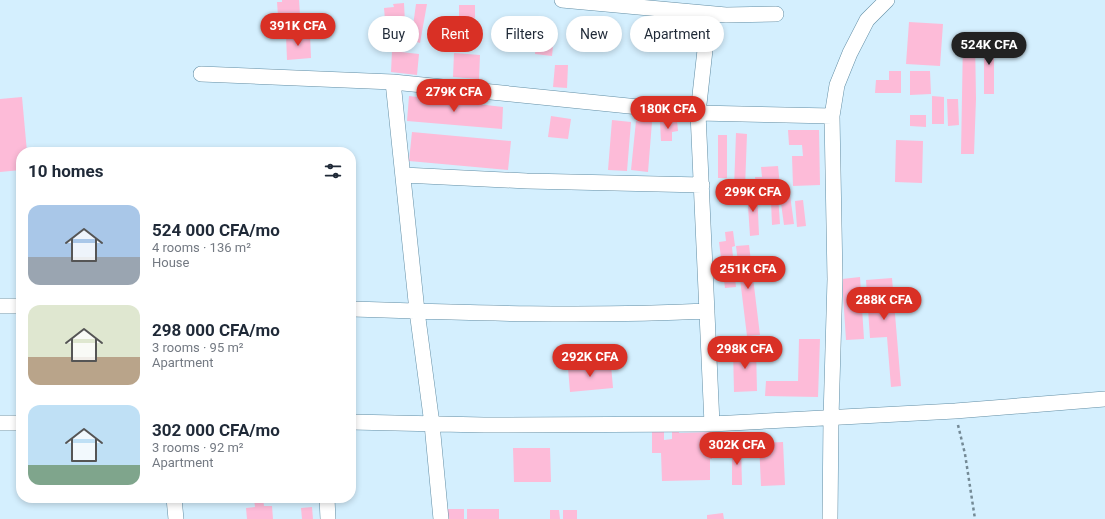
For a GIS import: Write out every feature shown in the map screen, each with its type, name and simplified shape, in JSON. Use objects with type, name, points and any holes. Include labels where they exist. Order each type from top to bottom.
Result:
[{"type":"street","points":[[562,0],[709,14],[776,14]]},
{"type":"street","points":[[830,519],[835,279],[832,116],[838,85],[850,53],[867,20],[887,0]]},
{"type":"street","points":[[709,14],[698,113],[712,424]]},
{"type":"street","points":[[201,74],[393,82],[698,113],[832,116]]},
{"type":"street","points":[[393,82],[417,311],[432,424],[441,519]]},
{"type":"street","points":[[403,174],[534,181],[702,185]]},
{"type":"street","points":[[0,306],[16,306]]},
{"type":"street","points":[[356,310],[572,314],[646,314],[707,311]]},
{"type":"street","points":[[356,422],[432,424],[712,424],[955,411],[1105,399]]},
{"type":"street","points":[[0,423],[16,423]]},
{"type":"street","points":[[174,503],[176,519]]},
{"type":"street","points":[[327,503],[328,519]]},
{"type":"path","points":[[955,411],[965,454],[975,519]]},
{"type":"building","points":[[282,0],[299,0],[300,15],[278,16],[277,2],[282,2]]},
{"type":"building","points":[[404,3],[405,16],[385,16],[384,8],[394,7],[393,4]]},
{"type":"building","points":[[416,4],[427,4],[420,43],[419,16],[414,16]]},
{"type":"building","points":[[459,5],[475,5],[475,16],[459,16]]},
{"type":"building","points":[[909,22],[943,24],[940,66],[906,64]]},
{"type":"building","points":[[310,34],[311,58],[287,60],[286,35]]},
{"type":"building","points":[[984,37],[994,37],[994,94],[984,94]]},
{"type":"building","points":[[963,39],[975,39],[976,99],[974,154],[961,154]]},
{"type":"building","points":[[392,52],[419,54],[417,75],[391,72]]},
{"type":"building","points":[[535,52],[552,52],[552,56],[535,54]]},
{"type":"building","points":[[454,53],[480,55],[479,79],[453,77]]},
{"type":"building","points":[[555,65],[568,65],[567,88],[553,87]]},
{"type":"building","points":[[889,71],[901,71],[901,93],[875,93],[876,80],[889,80]]},
{"type":"building","points":[[910,71],[930,71],[931,94],[910,95]]},
{"type":"building","points":[[409,96],[503,107],[502,129],[407,121]]},
{"type":"building","points":[[932,96],[944,97],[944,124],[932,124]]},
{"type":"building","points":[[22,97],[27,147],[16,147],[16,170],[0,172],[0,99]]},
{"type":"building","points":[[947,99],[958,99],[959,125],[948,126]]},
{"type":"building","points":[[910,115],[926,115],[926,127],[910,126]]},
{"type":"building","points":[[551,116],[571,119],[568,139],[548,137]]},
{"type":"building","points":[[612,120],[631,122],[627,171],[608,170]]},
{"type":"building","points":[[677,120],[678,131],[672,132],[672,141],[661,141],[660,121]]},
{"type":"building","points":[[636,121],[652,122],[648,172],[631,170]]},
{"type":"building","points":[[788,130],[819,130],[820,185],[793,186],[792,156],[803,156],[802,145],[789,145]]},
{"type":"building","points":[[412,132],[511,141],[508,170],[409,161]]},
{"type":"building","points":[[736,133],[747,134],[745,188],[734,188]]},
{"type":"building","points":[[718,135],[727,135],[727,178],[718,178]]},
{"type":"building","points":[[896,140],[923,141],[922,183],[895,182]]},
{"type":"building","points":[[778,166],[780,186],[756,188],[755,177],[762,177],[761,167]]},
{"type":"building","points":[[757,190],[759,235],[750,236],[747,191]]},
{"type":"building","points":[[778,195],[780,224],[772,225],[771,201],[773,201],[773,196]]},
{"type":"building","points":[[790,195],[794,224],[784,225],[780,196]]},
{"type":"building","points":[[803,200],[806,226],[797,227],[795,201]]},
{"type":"building","points":[[733,231],[735,246],[732,247],[736,287],[725,288],[719,242],[726,241],[725,232]]},
{"type":"building","points":[[749,245],[760,335],[747,336],[736,246]]},
{"type":"building","points":[[860,277],[864,339],[846,340],[842,279]]},
{"type":"building","points":[[892,278],[901,386],[891,387],[887,337],[870,338],[866,280]]},
{"type":"building","points":[[799,339],[820,339],[818,397],[765,396],[766,381],[798,381]]},
{"type":"building","points":[[756,348],[757,391],[734,392],[733,349]]},
{"type":"building","points":[[611,365],[613,388],[570,392],[568,368]]},
{"type":"building","points":[[672,429],[679,429],[679,433],[711,432],[712,459],[710,459],[710,480],[662,481],[661,453],[652,453],[652,432],[664,432],[664,440],[672,439]]},
{"type":"building","points":[[783,442],[785,485],[761,486],[759,443]]},
{"type":"building","points":[[732,447],[741,447],[742,485],[732,485]]},
{"type":"building","points":[[513,448],[550,448],[551,482],[514,482]]},
{"type":"building","points":[[254,503],[264,503],[264,506],[272,506],[273,519],[247,519],[246,508],[255,507]]},
{"type":"building","points":[[312,507],[313,519],[302,519],[301,508]]},
{"type":"building","points":[[448,509],[464,509],[464,519],[448,519]]},
{"type":"building","points":[[467,509],[499,509],[499,519],[467,519]]},
{"type":"building","points":[[550,510],[559,510],[560,519],[550,519]]},
{"type":"building","points":[[563,510],[577,510],[577,519],[563,519]]},
{"type":"building","points":[[723,513],[724,519],[707,519],[707,515]]}]
